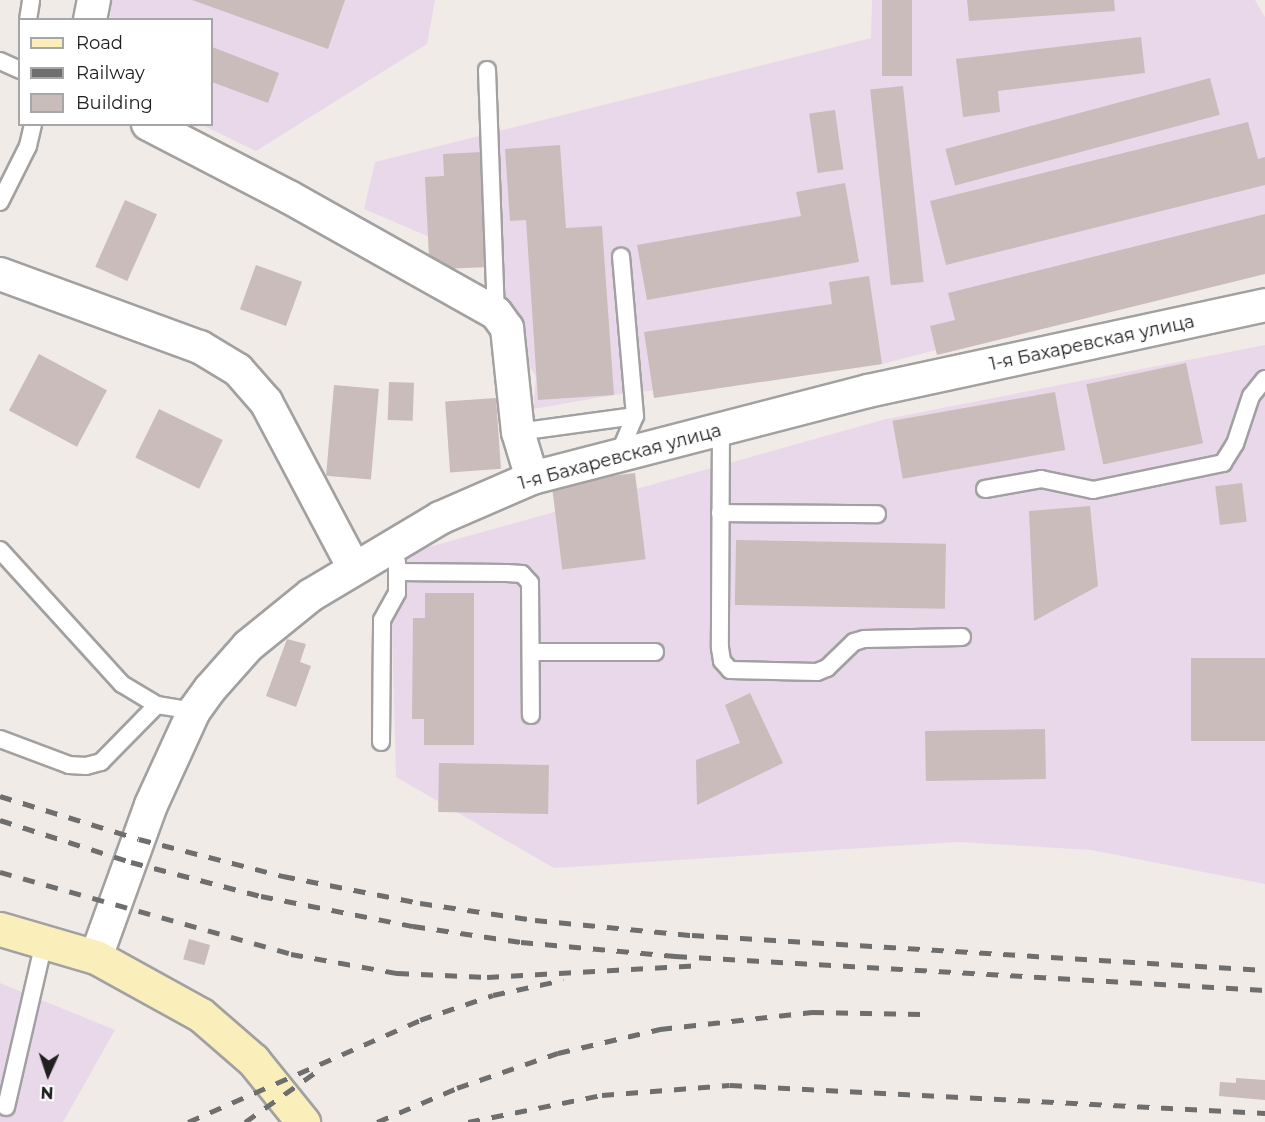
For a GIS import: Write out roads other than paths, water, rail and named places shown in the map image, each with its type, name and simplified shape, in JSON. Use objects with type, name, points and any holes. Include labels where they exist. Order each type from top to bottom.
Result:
[{"type":"main road","points":[[0,929],[96,957],[184,1004],[222,1030],[283,1093],[303,1122]]},
{"type":"street","points":[[90,18],[94,0]]},
{"type":"street","points":[[152,126],[290,197],[496,313],[507,328],[518,432],[532,478]]},
{"type":"street","points":[[0,274],[200,347],[238,370],[266,402],[354,568]]},
{"type":"street","name":"1-я Бахаревская улица","points":[[96,957],[146,818],[195,711],[228,667],[273,624],[354,568],[397,558],[440,518],[532,478],[868,391],[1264,309]]},
{"type":"lane","points":[[28,18],[31,0]]},
{"type":"lane","points":[[0,60],[18,69]]},
{"type":"lane","points":[[487,70],[496,313]]},
{"type":"lane","points":[[0,202],[28,146],[33,126]]},
{"type":"lane","points":[[618,456],[635,416],[621,257]]},
{"type":"lane","points":[[985,489],[1041,479],[1093,490],[1223,463],[1235,444],[1251,396],[1265,379]]},
{"type":"lane","points":[[518,432],[635,416]]},
{"type":"lane","points":[[721,429],[720,648],[722,661],[730,670],[817,672],[827,668],[854,642],[864,639],[962,637]]},
{"type":"lane","points":[[720,513],[877,514]]},
{"type":"lane","points":[[0,550],[122,684],[158,705],[195,711]]},
{"type":"lane","points":[[381,742],[382,620],[397,593],[397,558],[522,574],[530,583],[531,715]]},
{"type":"lane","points":[[531,652],[655,652]]},
{"type":"lane","points":[[0,739],[69,765],[86,766],[100,762],[158,705]]},
{"type":"lane","points":[[6,1107],[44,942]]},
{"type":"railway","points":[[0,796],[139,839],[283,876],[420,903],[535,920],[692,935],[1265,970]]},
{"type":"railway","points":[[0,820],[131,862],[261,896],[413,926],[521,942],[675,956],[1265,990]]},
{"type":"railway","points":[[0,872],[291,954],[397,973],[487,977],[703,965]]},
{"type":"railway","points":[[188,1122],[420,1020],[493,995],[563,980]]},
{"type":"railway","points":[[377,1122],[457,1088],[558,1053],[660,1029],[812,1012],[921,1014]]},
{"type":"railway","points":[[245,1122],[316,1072]]},
{"type":"railway","points":[[468,1122],[602,1095],[730,1085],[1265,1113]]}]
